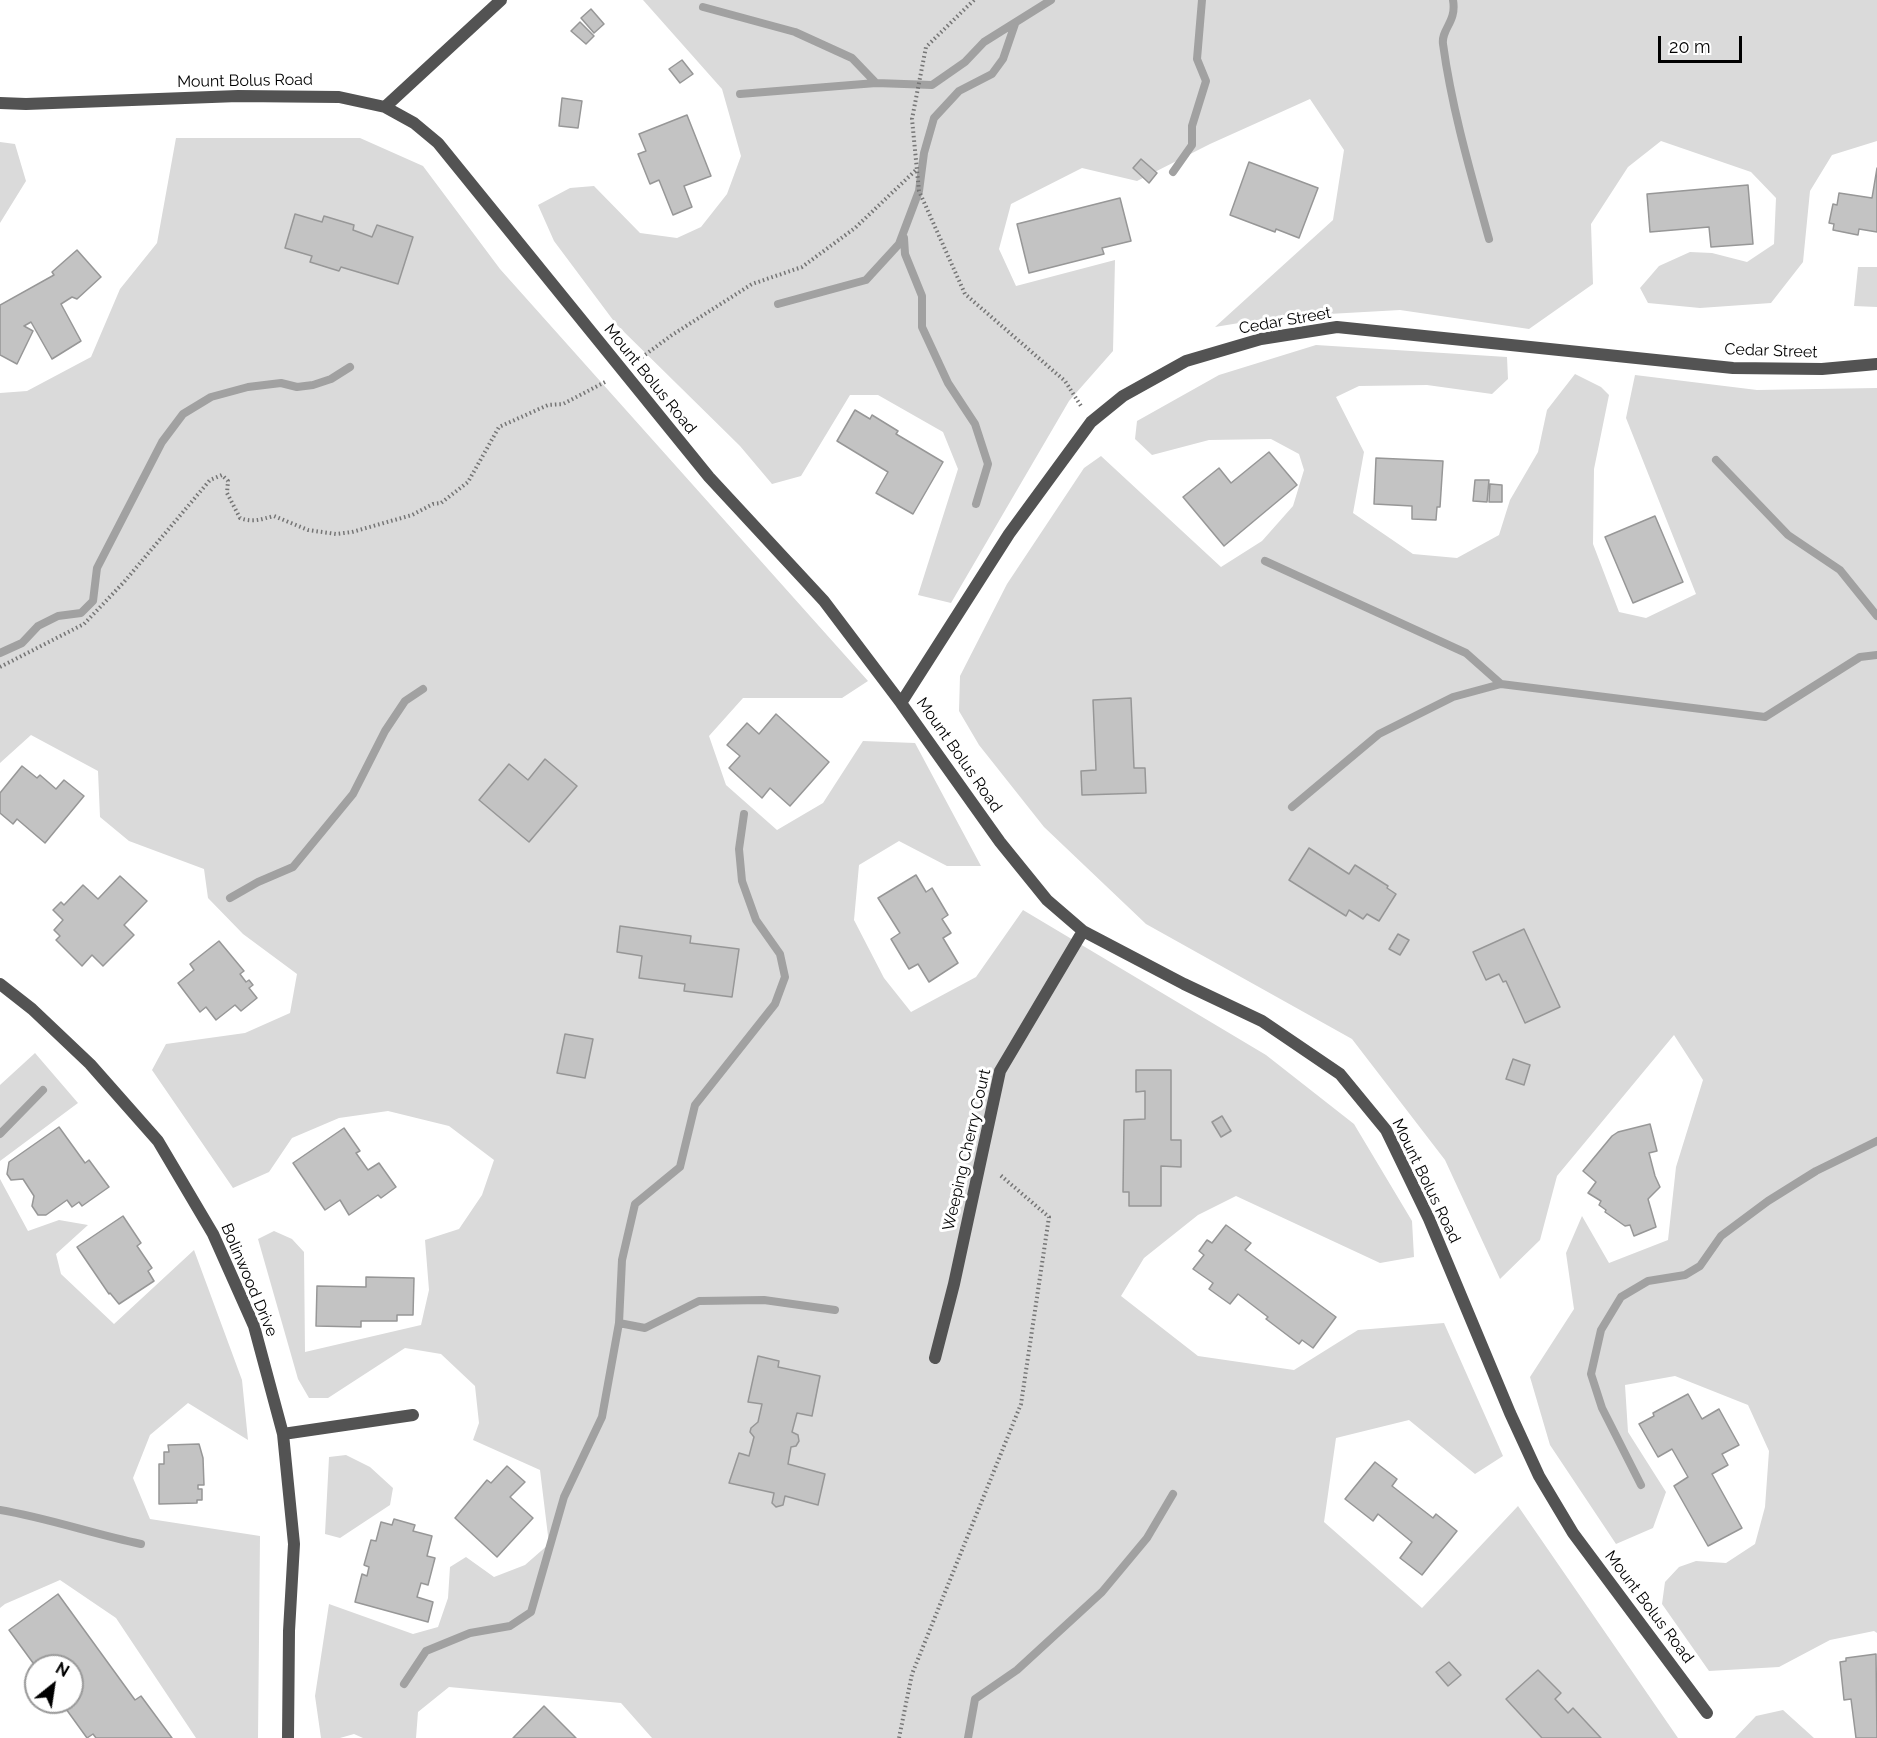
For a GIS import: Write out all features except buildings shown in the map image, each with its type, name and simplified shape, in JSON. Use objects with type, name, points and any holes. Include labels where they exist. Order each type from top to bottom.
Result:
[{"type":"street","points":[[385,107],[501,0]]},
{"type":"street","name":"Mount Bolus Road","points":[[0,103],[292,95],[339,97],[385,107],[414,123],[438,143],[709,477],[824,601],[902,703],[1000,842],[1047,900],[1083,931],[1184,984],[1262,1021],[1340,1074],[1386,1130],[1429,1219],[1510,1413],[1539,1476],[1573,1533],[1707,1713]]},
{"type":"street","name":"Cedar Street","points":[[902,703],[1010,534],[1091,422],[1123,396],[1186,361],[1261,339],[1337,327],[1733,368],[1822,369],[1877,364]]},
{"type":"street","name":"Weeping Cherry Court","points":[[934,1358],[954,1284],[1000,1071],[1083,931]]},
{"type":"street","name":"Bolinwood Drive","points":[[0,984],[32,1009],[90,1064],[158,1141],[213,1234],[254,1326],[283,1434],[294,1544],[289,1631],[288,1738]]},
{"type":"street","points":[[283,1434],[413,1415]]},
{"type":"path","points":[[974,0],[926,47],[912,119],[919,191],[965,294],[1065,381],[1091,422]]},
{"type":"path","points":[[0,668],[84,624],[124,582],[210,480],[222,475],[228,481],[227,493],[240,518],[258,521],[274,516],[308,530],[336,534],[400,519],[441,502],[468,482],[499,427],[548,405],[563,404],[623,372],[672,335],[752,284],[802,267],[855,228],[917,169]]},
{"type":"path","points":[[899,1738],[912,1674],[1021,1404],[1049,1217],[980,1158]]},
{"type":"shaded area","points":[[643,0],[1877,0],[1877,141],[1832,155],[1810,191],[1803,262],[1771,303],[1700,308],[1648,303],[1640,288],[1659,266],[1690,252],[1712,253],[1747,262],[1774,244],[1776,198],[1751,172],[1661,141],[1628,167],[1591,224],[1593,284],[1529,329],[1400,310],[1275,317],[1215,327],[1333,220],[1344,150],[1310,99],[1210,144],[1137,181],[1082,168],[1011,204],[999,249],[1016,286],[1115,260],[1113,351],[1069,401],[951,603],[918,595],[958,469],[943,432],[878,395],[850,395],[801,476],[772,484],[740,446],[616,324],[554,241],[538,205],[570,188],[594,186],[640,233],[677,238],[701,227],[727,194],[741,156],[722,89]]},
{"type":"shaded area","points":[[176,138],[360,138],[423,166],[500,269],[868,681],[842,698],[743,698],[709,736],[726,785],[777,830],[823,803],[863,741],[915,743],[981,866],[947,866],[899,841],[859,865],[854,920],[884,978],[911,1012],[976,977],[1023,910],[1266,1055],[1354,1124],[1412,1221],[1414,1257],[1380,1263],[1236,1196],[1198,1215],[1144,1258],[1121,1296],[1198,1356],[1294,1370],[1358,1330],[1444,1323],[1503,1456],[1475,1474],[1409,1420],[1336,1438],[1324,1522],[1422,1608],[1518,1506],[1678,1738],[652,1738],[621,1703],[449,1687],[418,1712],[416,1738],[363,1738],[354,1734],[340,1738],[321,1738],[315,1696],[329,1604],[413,1634],[438,1627],[448,1598],[450,1567],[466,1557],[494,1577],[525,1565],[549,1544],[540,1470],[473,1440],[479,1423],[475,1386],[441,1354],[405,1348],[328,1398],[309,1398],[298,1379],[258,1239],[274,1231],[292,1239],[304,1252],[305,1352],[421,1325],[429,1290],[425,1240],[459,1229],[482,1195],[494,1160],[449,1126],[388,1111],[339,1118],[292,1138],[269,1172],[233,1188],[152,1070],[166,1044],[245,1033],[290,1013],[297,974],[243,934],[208,898],[204,869],[129,841],[100,817],[98,771],[31,735],[0,763],[0,393],[27,391],[91,357],[120,289],[157,243]]},
{"type":"shaded area","points":[[0,142],[15,144],[26,181],[0,223]]},
{"type":"shaded area","points":[[1858,267],[1877,267],[1877,307],[1854,306]]},
{"type":"shaded area","points":[[1316,345],[1507,357],[1508,379],[1492,394],[1427,385],[1359,386],[1336,397],[1364,452],[1353,513],[1413,554],[1457,558],[1499,535],[1510,500],[1538,452],[1547,410],[1575,374],[1601,387],[1609,395],[1594,469],[1593,544],[1619,612],[1646,618],[1696,594],[1626,418],[1635,375],[1757,390],[1877,388],[1877,1633],[1874,1631],[1830,1640],[1779,1667],[1709,1671],[1662,1604],[1665,1582],[1679,1567],[1696,1561],[1726,1563],[1755,1544],[1765,1507],[1769,1451],[1748,1405],[1675,1376],[1625,1385],[1628,1432],[1666,1492],[1653,1528],[1616,1544],[1550,1445],[1530,1377],[1574,1309],[1566,1253],[1582,1216],[1609,1263],[1668,1240],[1676,1167],[1703,1080],[1674,1035],[1557,1176],[1540,1240],[1500,1279],[1445,1160],[1352,1039],[1146,924],[1044,827],[979,745],[959,711],[960,676],[1007,584],[1084,468],[1101,456],[1221,567],[1262,541],[1293,506],[1304,470],[1299,454],[1271,439],[1209,440],[1152,455],[1135,439],[1137,421],[1219,375]]},
{"type":"shaded area","points":[[35,1053],[78,1103],[0,1161],[0,1085]]},
{"type":"shaded area","points":[[0,1179],[28,1231],[59,1220],[88,1225],[56,1254],[61,1274],[114,1324],[194,1250],[242,1380],[248,1440],[188,1403],[150,1435],[133,1478],[150,1519],[260,1536],[258,1738],[196,1738],[116,1618],[60,1580],[0,1608]]},
{"type":"shaded area","points":[[346,1455],[370,1467],[393,1488],[390,1505],[340,1538],[325,1534],[329,1457]]},
{"type":"shaded area","points":[[1783,1710],[1814,1738],[1735,1738],[1756,1716]]},
{"type":"waterway","points":[[703,7],[795,32],[852,58],[876,83],[932,85],[965,62],[984,42],[1051,0]]},
{"type":"waterway","points":[[1173,172],[1192,145],[1192,126],[1206,81],[1197,59],[1202,0]]},
{"type":"waterway","points":[[1453,0],[1453,14],[1444,34],[1443,44],[1457,118],[1489,239]]},
{"type":"waterway","points":[[778,304],[866,280],[899,244],[919,191],[924,153],[934,118],[959,91],[992,74],[1003,59],[1015,24]]},
{"type":"waterway","points":[[740,94],[876,83]]},
{"type":"waterway","points":[[904,238],[905,254],[922,296],[922,327],[948,383],[975,424],[988,464],[976,504]]},
{"type":"waterway","points":[[0,653],[22,643],[38,626],[58,616],[81,613],[93,601],[97,568],[162,442],[183,414],[211,397],[248,387],[281,383],[297,387],[313,385],[331,379],[350,367]]},
{"type":"waterway","points":[[1716,460],[1788,535],[1840,570],[1877,616]]},
{"type":"waterway","points":[[1265,561],[1466,653],[1501,684],[1765,717],[1860,657],[1877,655]]},
{"type":"waterway","points":[[1292,807],[1379,734],[1453,697],[1501,684]]},
{"type":"waterway","points":[[230,898],[258,882],[293,867],[353,794],[385,731],[405,701],[423,689]]},
{"type":"waterway","points":[[404,1684],[426,1651],[470,1633],[510,1626],[531,1612],[564,1497],[602,1417],[619,1323],[622,1260],[635,1204],[680,1167],[695,1105],[775,1004],[785,977],[780,954],[756,920],[742,881],[739,849],[744,814]]},
{"type":"waterway","points":[[0,1134],[43,1090]]},
{"type":"waterway","points":[[1641,1485],[1602,1408],[1591,1374],[1601,1330],[1621,1297],[1648,1281],[1685,1275],[1700,1266],[1721,1236],[1768,1201],[1816,1171],[1877,1141]]},
{"type":"waterway","points":[[619,1323],[645,1328],[699,1301],[764,1300],[835,1310]]},
{"type":"waterway","points":[[968,1738],[975,1699],[1017,1670],[1102,1592],[1147,1538],[1173,1494]]},
{"type":"waterway","points":[[0,1510],[141,1544]]}]
